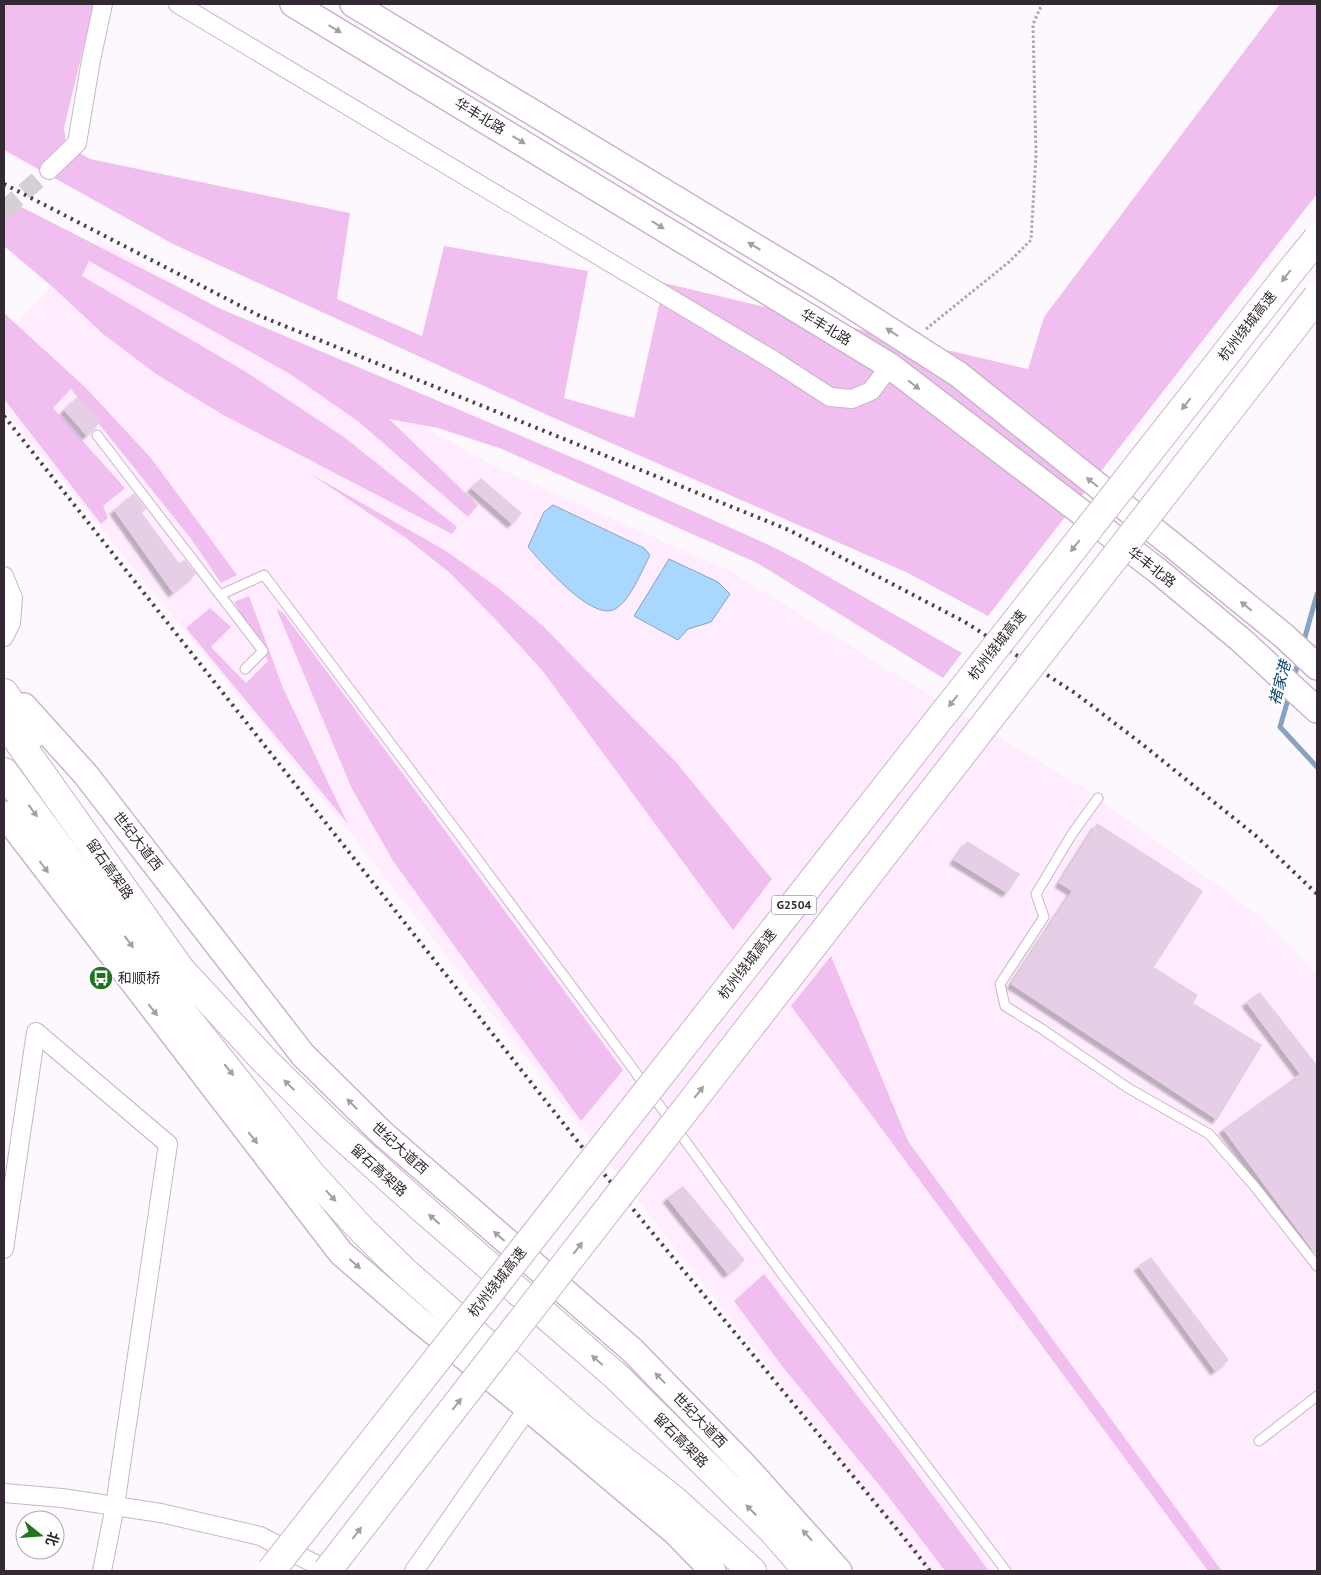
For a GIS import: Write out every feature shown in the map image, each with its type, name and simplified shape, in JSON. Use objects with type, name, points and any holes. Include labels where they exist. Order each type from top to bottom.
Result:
[{"type":"highway","name":"杭州绕城高速","points":[[271,1571],[1317,239]]},
{"type":"highway","name":"G2504","points":[[328,1571],[1317,297]]},
{"type":"highway","points":[[4,692],[265,1062]]},
{"type":"highway","name":"留石高架路","points":[[4,720],[181,970],[265,1062],[422,1208],[617,1377],[772,1530],[808,1571]]},
{"type":"highway","name":"留石高架路","points":[[4,772],[155,978],[312,1174],[363,1231],[405,1272],[581,1427],[674,1500],[752,1571]]},
{"type":"main road","name":"华丰北路","points":[[293,4],[890,366],[1158,571],[1241,640],[1317,710]]},
{"type":"main road","name":"华丰北路","points":[[354,4],[801,275],[958,374],[1284,636],[1317,667]]},
{"type":"main road","name":"世纪大道西","points":[[4,685],[86,775],[303,1055],[382,1133],[632,1350],[744,1466],[840,1571]]},
{"type":"main road","points":[[4,814],[341,1252],[415,1317],[528,1408],[675,1532],[713,1571]]},
{"type":"street","points":[[49,170],[77,143],[103,4]]},
{"type":"street","points":[[178,4],[747,345],[830,397],[852,399],[872,391],[890,366]]},
{"type":"street","points":[[4,576],[12,598],[10,623],[4,636]]},
{"type":"street","points":[[4,1249],[36,1032],[168,1144],[115,1506],[102,1571]]},
{"type":"street","points":[[414,1571],[528,1408]]},
{"type":"street","points":[[4,1493],[62,1498],[161,1513],[260,1536],[328,1571]]},
{"type":"lane","points":[[98,435],[262,651],[245,669]]},
{"type":"lane","points":[[220,595],[264,575],[628,1062],[779,1270],[1006,1571]]},
{"type":"lane","points":[[1098,798],[1072,834],[1036,894],[1044,917],[1000,984],[1005,1006],[1128,1088],[1209,1134],[1317,1266]]},
{"type":"lane","points":[[1259,1441],[1317,1396]]},
{"type":"path","points":[[909,343],[1009,262],[1031,240],[1036,154],[1033,24],[1042,4]]},
{"type":"shaded area","points":[[4,4],[94,4],[64,128],[66,145],[90,159],[350,213],[337,299],[422,336],[444,246],[588,271],[564,398],[634,418],[664,283],[1028,369],[1044,317],[1280,4],[1317,4],[1317,194],[988,616],[908,573],[545,414],[173,244],[4,150]]},
{"type":"shaded area","points":[[4,198],[221,309],[590,465],[771,546],[962,653],[943,678],[757,563],[502,449],[438,428],[389,419],[478,505],[468,517],[359,422],[290,374],[89,261],[82,276],[243,370],[344,437],[457,527],[452,534],[225,416],[156,374],[103,334],[55,289],[4,246]]},
{"type":"shaded area","points":[[98,239],[492,465],[734,573],[887,669],[1088,791],[1261,917],[1317,974],[1317,1571],[926,1571],[354,838],[4,409],[4,336]]},
{"type":"shaded area","points":[[4,313],[85,387],[151,458],[237,575],[221,583],[192,540],[71,389],[53,408],[125,488],[103,506],[108,518],[101,524],[4,399]]},
{"type":"shaded area","points":[[309,473],[446,551],[497,587],[543,626],[675,761],[772,879],[733,930],[542,670],[495,619],[450,573],[406,538]]},
{"type":"shaded area","points":[[249,596],[283,688],[348,824],[186,628],[210,608],[231,627],[211,647],[246,683],[268,661],[234,602]]},
{"type":"shaded area","points":[[276,608],[284,614],[623,1070],[581,1121],[393,861],[352,789]]},
{"type":"shaded area","points":[[831,956],[908,1141],[1222,1571],[1208,1571],[791,1006]]},
{"type":"shaded area","points":[[764,1274],[900,1451],[989,1571],[945,1571],[888,1496],[782,1366],[734,1301]]},
{"type":"water","points":[[553,505],[644,548],[650,555],[631,592],[615,609],[605,611],[581,599],[568,589],[528,547],[544,512]]},
{"type":"water","points":[[669,559],[718,582],[730,594],[711,622],[688,629],[678,640],[634,616]]},
{"type":"building","points":[[77,397],[101,421],[87,436],[64,410]]},
{"type":"building","points":[[481,478],[522,513],[512,524],[471,488]]},
{"type":"building","points":[[134,493],[146,509],[142,513],[179,563],[185,560],[196,574],[173,593],[114,510]]},
{"type":"building","points":[[1097,823],[1203,891],[1154,967],[1198,995],[1193,1003],[1262,1045],[1217,1120],[1011,984],[1072,891],[1059,883]]},
{"type":"building","points":[[967,841],[1020,874],[1007,893],[954,860]]},
{"type":"building","points":[[1260,992],[1317,1065],[1317,1256],[1223,1129],[1300,1074],[1246,1002]]},
{"type":"building","points":[[683,1186],[745,1260],[728,1274],[667,1198]]},
{"type":"building","points":[[1151,1257],[1229,1360],[1215,1371],[1138,1266]]},
{"type":"waterway","name":"褚家港","points":[[1303,644],[1317,594]]},
{"type":"waterway","name":"褚家港","points":[[1294,678],[1299,659]]},
{"type":"waterway","name":"褚家港","points":[[1289,696],[1280,727],[1317,767]]},
{"type":"tunnel","points":[[4,210],[49,170]]},
{"type":"railway","points":[[4,184],[260,316],[789,530],[965,622],[1075,693],[1142,744],[1256,836],[1317,894]]},
{"type":"railway","points":[[4,416],[590,1157],[930,1571]]},
{"type":"place","name":"和顺桥","points":[[101,978]]}]
